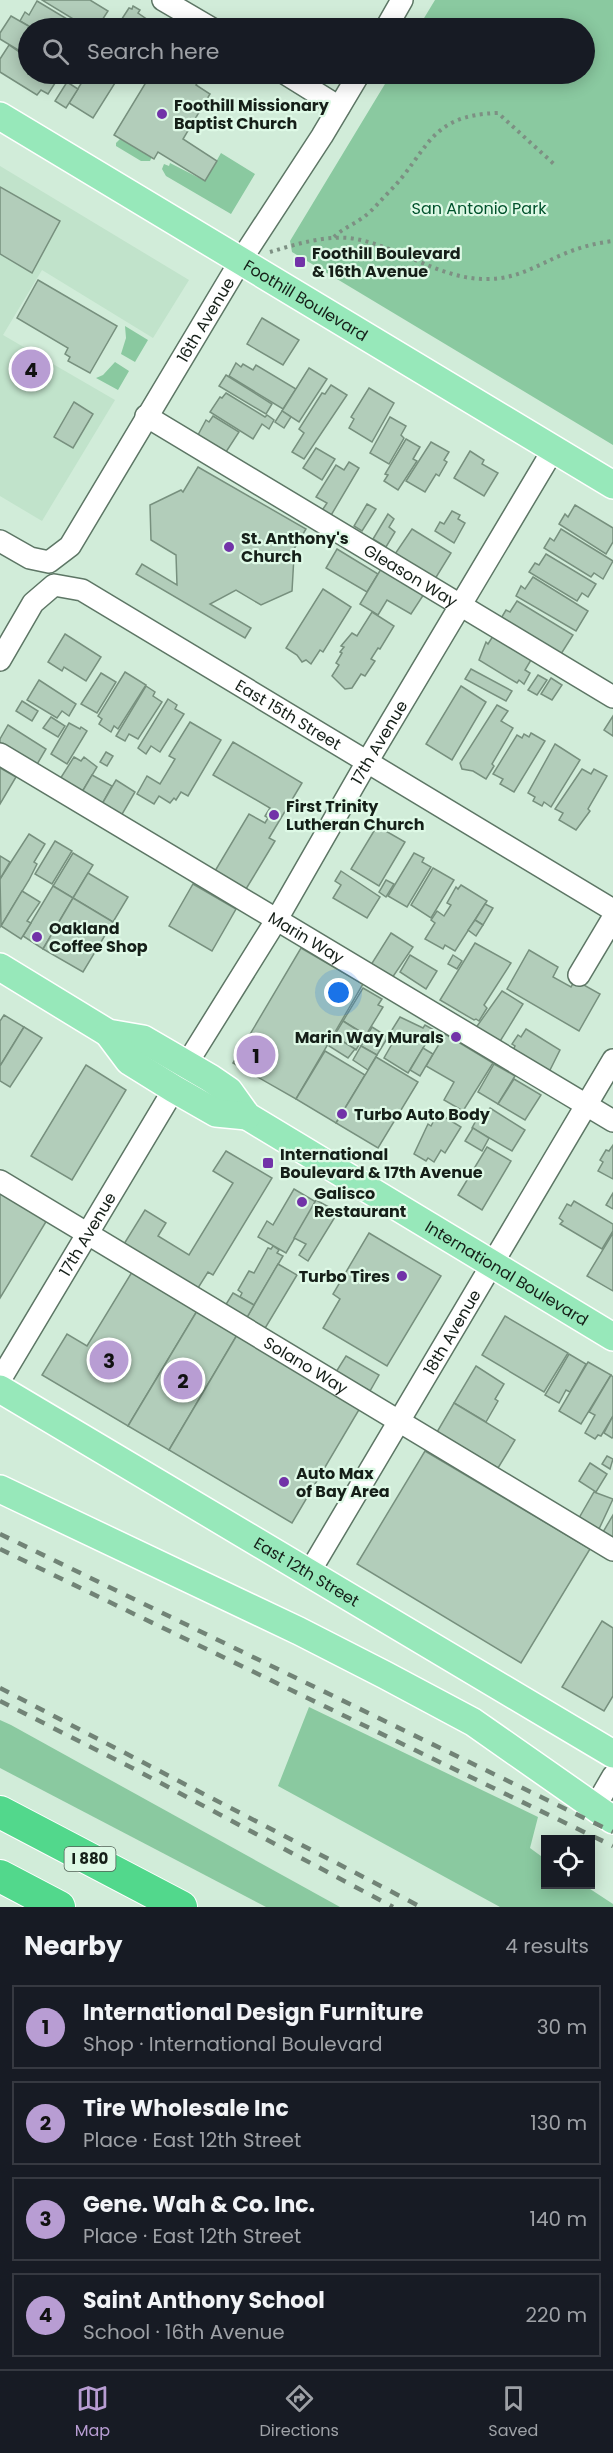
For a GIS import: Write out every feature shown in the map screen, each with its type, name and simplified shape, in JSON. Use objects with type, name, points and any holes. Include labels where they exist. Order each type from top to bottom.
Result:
[{"type":"highway","name":"I 880","points":[[0,1812],[180,1907]]},
{"type":"highway","points":[[0,1876],[59,1907]]},
{"type":"main road","name":"Foothill Boulevard","points":[[0,116],[613,485]]},
{"type":"main road","name":"International Boulevard","points":[[0,967],[108,1033],[129,1061],[174,1089],[216,1113],[247,1116]]},
{"type":"main road","name":"International Boulevard","points":[[108,1033],[143,1039],[229,1091],[247,1116],[613,1337]]},
{"type":"main road","name":"East 12th Street","points":[[0,1389],[613,1754]]},
{"type":"main road","points":[[0,1489],[385,1675],[473,1722],[604,1814]]},
{"type":"street","points":[[164,0],[194,18]]},
{"type":"street","points":[[392,18],[402,0]]},
{"type":"street","points":[[301,84],[339,107]]},
{"type":"street","name":"16th Avenue","points":[[0,542],[30,558],[49,562],[70,546],[241,260],[353,84]]},
{"type":"street","name":"Gleason Way","points":[[146,416],[613,697]]},
{"type":"street","name":"17th Avenue","points":[[186,1065],[277,919],[367,762],[554,450]]},
{"type":"street","name":"East 15th Street","points":[[0,660],[33,603],[54,585],[82,590],[613,910]]},
{"type":"street","name":"Marin Way","points":[[0,754],[613,1121]]},
{"type":"street","points":[[579,975],[613,918]]},
{"type":"street","name":"18th Avenue","points":[[309,1573],[613,1060]]},
{"type":"street","name":"17th Avenue","points":[[0,1380],[174,1089]]},
{"type":"street","name":"Solano Way","points":[[0,1181],[613,1550]]},
{"type":"street","points":[[604,1814],[613,1776]]},
{"type":"path","points":[[334,237],[341,230],[365,217],[394,187],[428,140],[442,127],[477,113],[498,113],[555,165]]},
{"type":"path","points":[[241,260],[334,237],[355,239],[455,275],[486,279],[529,272],[565,254],[596,243],[613,241]]},
{"type":"shaded area","points":[[0,166],[189,280],[153,338],[42,270],[3,335],[115,400],[42,521],[0,496]]},
{"type":"green space","name":"San Antonio Park","points":[[435,0],[613,0],[613,445],[292,252],[290,241],[385,84],[595,84],[595,18],[424,18]]},
{"type":"green space","points":[[120,139],[152,157],[150,161],[141,161],[116,146]]},
{"type":"green space","points":[[221,153],[255,174],[231,214],[166,176],[162,169],[164,164],[169,166],[170,163],[205,181]]},
{"type":"green space","points":[[125,326],[148,340],[135,362],[121,354],[126,338]]},
{"type":"green space","points":[[115,362],[129,371],[118,390],[96,378],[103,375]]},
{"type":"green space","points":[[309,1707],[538,1817],[530,1848],[541,1856],[541,1889],[590,1889],[613,1904],[613,1907],[500,1907],[278,1786]]},
{"type":"green space","points":[[0,1720],[340,1907],[266,1907],[0,1768]]},
{"type":"building","points":[[42,0],[90,0],[108,11],[103,18],[72,18]]},
{"type":"building","points":[[37,1],[65,18],[22,18],[25,12],[29,15]]},
{"type":"building","points":[[133,6],[140,10],[138,13],[145,18],[122,18],[129,8],[132,9]]},
{"type":"building","points":[[11,16],[18,20],[18,50],[0,39],[0,33]]},
{"type":"building","points":[[9,45],[18,51],[18,83],[0,72],[0,59]]},
{"type":"building","points":[[19,84],[54,84],[48,94],[41,90],[37,95]]},
{"type":"building","points":[[66,84],[78,89],[66,108],[55,101]]},
{"type":"building","points":[[81,84],[114,84],[93,118],[69,103]]},
{"type":"building","name":"Foothill Missionary Baptist Church","points":[[145,84],[197,84],[210,94],[183,139],[217,161],[205,181],[158,152],[154,159],[114,135]]},
{"type":"building","points":[[0,187],[60,221],[32,273],[0,254]]},
{"type":"building","points":[[38,280],[117,326],[90,373],[68,361],[70,357],[65,354],[68,348],[17,318]]},
{"type":"building","points":[[262,318],[299,340],[283,365],[247,344]]},
{"type":"building","points":[[236,363],[253,370],[256,365],[296,389],[283,409],[229,376]]},
{"type":"building","points":[[309,368],[327,379],[299,422],[282,411]]},
{"type":"building","points":[[226,375],[272,404],[266,414],[219,386]]},
{"type":"building","points":[[331,385],[347,395],[304,459],[292,452],[304,433],[299,429],[322,393],[325,394]]},
{"type":"building","points":[[369,388],[394,403],[372,442],[349,428],[354,419],[351,417]]},
{"type":"building","points":[[226,393],[274,420],[269,429],[262,424],[253,439],[210,412],[220,397],[222,398]]},
{"type":"building","points":[[74,402],[93,414],[73,448],[54,437]]},
{"type":"building","points":[[282,411],[291,417],[284,428],[275,422]]},
{"type":"building","points":[[213,416],[239,432],[226,452],[198,435],[206,420],[209,422]]},
{"type":"building","points":[[390,417],[406,426],[401,435],[404,438],[389,464],[370,453]]},
{"type":"building","points":[[406,439],[420,447],[413,459],[417,461],[398,490],[384,481],[388,475],[385,474]]},
{"type":"building","points":[[431,442],[449,452],[444,460],[447,462],[439,476],[436,474],[425,492],[406,481]]},
{"type":"building","points":[[316,448],[335,459],[322,480],[303,468]]},
{"type":"building","points":[[470,451],[484,460],[482,464],[498,473],[484,496],[454,478]]},
{"type":"building","points":[[349,462],[359,468],[330,517],[321,512],[327,503],[316,497],[336,465],[344,470]]},
{"type":"building","name":"St. Anthony's Church","points":[[198,467],[306,529],[291,554],[294,556],[292,591],[261,605],[236,590],[210,604],[251,628],[245,638],[136,574],[142,564],[177,585],[176,555],[151,540],[150,505],[181,490],[183,492]]},
{"type":"building","points":[[367,504],[376,509],[362,531],[354,526]]},
{"type":"building","points":[[575,505],[613,528],[613,542],[606,554],[559,524],[565,514],[568,517]]},
{"type":"building","points":[[452,511],[460,515],[458,519],[465,523],[454,543],[435,531],[440,522],[444,524]]},
{"type":"building","points":[[388,514],[394,519],[389,527],[395,532],[386,547],[373,539]]},
{"type":"building","points":[[412,529],[451,553],[435,579],[395,554]]},
{"type":"building","points":[[561,529],[613,561],[603,579],[594,573],[591,577],[544,548],[550,538],[554,541]]},
{"type":"building","points":[[337,549],[378,574],[367,592],[326,568]]},
{"type":"building","points":[[546,554],[596,584],[588,597],[582,593],[577,601],[529,572],[535,563],[539,565]]},
{"type":"building","points":[[381,569],[424,594],[411,614],[387,600],[378,615],[360,604]]},
{"type":"building","points":[[533,577],[588,611],[576,631],[516,596],[521,586],[525,589]]},
{"type":"building","points":[[323,589],[351,607],[323,652],[320,650],[311,664],[306,660],[302,662],[297,655],[286,648]]},
{"type":"building","points":[[517,601],[573,635],[561,654],[500,620],[506,610],[510,612]]},
{"type":"building","points":[[372,612],[394,626],[371,659],[375,661],[365,676],[361,674],[352,688],[345,689],[332,676],[339,665],[336,663],[344,647],[341,646],[352,633],[357,636]]},
{"type":"building","points":[[65,634],[101,657],[86,681],[64,667],[62,671],[48,662]]},
{"type":"building","points":[[493,636],[531,660],[525,670],[530,673],[524,684],[519,680],[517,683],[479,660],[486,642],[488,644]]},
{"type":"building","points":[[471,669],[512,691],[506,701],[465,679]]},
{"type":"building","points":[[125,672],[146,685],[118,729],[114,726],[111,732],[99,724],[102,719],[98,716]]},
{"type":"building","points":[[101,673],[116,682],[97,713],[81,704]]},
{"type":"building","points":[[538,675],[547,680],[537,695],[528,690]]},
{"type":"building","points":[[551,678],[562,685],[552,700],[541,694]]},
{"type":"building","points":[[39,680],[76,704],[69,716],[62,711],[57,718],[27,700]]},
{"type":"building","points":[[146,686],[155,692],[153,696],[162,702],[138,739],[129,734],[125,741],[116,736]]},
{"type":"building","points":[[461,686],[486,702],[452,760],[426,744]]},
{"type":"building","points":[[168,699],[177,705],[175,709],[184,714],[160,752],[151,746],[146,754],[138,748]]},
{"type":"building","points":[[22,701],[38,711],[32,721],[16,711]]},
{"type":"building","points":[[497,705],[508,711],[501,721],[513,728],[486,779],[473,771],[462,769],[460,763]]},
{"type":"building","points":[[613,716],[613,736],[604,730]]},
{"type":"building","points":[[51,717],[65,726],[58,737],[43,728]]},
{"type":"building","points":[[190,722],[221,740],[188,796],[181,792],[176,800],[174,798],[170,803],[159,796],[154,804],[137,794],[147,776],[160,784],[175,759],[169,756]]},
{"type":"building","points":[[69,723],[87,731],[67,764],[51,754]]},
{"type":"building","points":[[8,725],[46,749],[36,766],[0,744],[0,739]]},
{"type":"building","points":[[531,733],[545,741],[514,792],[500,784],[503,779],[493,774],[517,735],[522,738],[524,734],[529,737]]},
{"type":"building","name":"First Trinity Lutheran Church","points":[[233,742],[302,783],[269,838],[275,841],[246,889],[215,871],[249,814],[265,823],[268,818],[265,816],[270,808],[213,775]]},
{"type":"building","points":[[555,744],[580,760],[551,807],[544,802],[542,806],[533,801],[535,797],[528,793]]},
{"type":"building","points":[[106,752],[113,756],[107,766],[100,762]]},
{"type":"building","points":[[74,757],[81,761],[84,757],[97,767],[82,792],[60,779]]},
{"type":"building","points":[[0,768],[16,777],[0,804]]},
{"type":"building","points":[[582,769],[591,774],[594,769],[607,776],[588,809],[590,811],[576,830],[559,820],[563,813],[555,809]]},
{"type":"building","points":[[92,775],[112,786],[102,804],[82,792]]},
{"type":"building","points":[[116,780],[135,792],[121,816],[102,804]]},
{"type":"building","points":[[377,826],[405,842],[379,886],[351,869]]},
{"type":"building","points":[[29,834],[45,844],[34,862],[37,864],[29,880],[1,926],[0,879]]},
{"type":"building","points":[[55,841],[72,851],[52,884],[35,874]]},
{"type":"building","points":[[73,853],[93,865],[73,898],[53,886]]},
{"type":"building","points":[[414,853],[424,858],[422,862],[431,867],[407,907],[388,896]]},
{"type":"building","points":[[0,856],[10,862],[0,879]]},
{"type":"building","points":[[433,868],[454,880],[431,918],[411,905]]},
{"type":"building","points":[[341,871],[380,897],[367,918],[333,898],[341,885],[335,881]]},
{"type":"building","points":[[88,873],[128,897],[113,922],[73,898]]},
{"type":"building","points":[[386,880],[394,884],[386,897],[379,892]]},
{"type":"building","points":[[193,884],[236,909],[212,951],[169,926]]},
{"type":"building","points":[[461,885],[487,901],[455,951],[445,945],[443,949],[425,939],[435,923],[431,920],[437,911],[444,916],[451,905],[447,903],[456,887],[458,889]]},
{"type":"building","points":[[53,886],[73,898],[43,949],[23,936]]},
{"type":"building","points":[[22,891],[40,902],[27,921],[31,923],[21,939],[1,926]]},
{"type":"building","points":[[73,898],[113,922],[83,972],[43,949]]},
{"type":"building","points":[[485,904],[493,908],[483,925],[475,920]]},
{"type":"building","points":[[475,920],[483,925],[476,936],[468,930]]},
{"type":"building","points":[[391,933],[413,947],[390,981],[369,968]]},
{"type":"building","points":[[475,943],[511,963],[484,1005],[487,1008],[479,1021],[440,1000]]},
{"type":"building","points":[[301,948],[363,984],[296,1099],[233,1063]]},
{"type":"building","points":[[529,950],[558,967],[553,977],[571,987],[575,980],[600,994],[579,1031],[507,989]]},
{"type":"building","points":[[410,955],[437,971],[426,989],[400,972]]},
{"type":"building","points":[[453,955],[462,961],[457,969],[448,964]]},
{"type":"building","points":[[363,988],[382,999],[378,1005],[383,1007],[366,1035],[343,1021]]},
{"type":"building","points":[[502,991],[523,1004],[499,1043],[475,1029]]},
{"type":"building","points":[[4,1015],[24,1027],[0,1066],[0,1021]]},
{"type":"building","points":[[400,1017],[423,1028],[425,1025],[434,1030],[408,1073],[384,1058],[396,1037],[390,1033]]},
{"type":"building","points":[[343,1021],[365,1035],[356,1050],[334,1036]]},
{"type":"building","points":[[24,1027],[42,1038],[10,1087],[0,1081],[0,1066]]},
{"type":"building","points":[[372,1027],[388,1037],[377,1055],[361,1046]]},
{"type":"building","points":[[526,1029],[560,1050],[548,1074],[512,1052],[515,1046],[512,1044],[518,1035],[521,1037]]},
{"type":"building","points":[[445,1034],[493,1063],[463,1111],[444,1100],[454,1082],[426,1066]]},
{"type":"building","points":[[334,1036],[355,1049],[348,1058],[329,1046]]},
{"type":"building","points":[[361,1046],[377,1055],[368,1070],[353,1060]]},
{"type":"building","points":[[423,1048],[433,1054],[420,1076],[410,1070]]},
{"type":"building","points":[[325,1051],[365,1075],[336,1123],[296,1099]]},
{"type":"building","points":[[376,1057],[418,1082],[378,1148],[336,1123]]},
{"type":"building","points":[[494,1064],[515,1076],[498,1104],[478,1092]]},
{"type":"building","points":[[86,1065],[126,1090],[72,1180],[31,1156]]},
{"type":"building","points":[[514,1079],[541,1095],[525,1120],[498,1104]]},
{"type":"building","points":[[490,1108],[525,1130],[512,1151],[472,1128],[479,1115],[484,1118]]},
{"type":"building","points":[[438,1113],[461,1127],[445,1153],[441,1150],[434,1162],[428,1158],[426,1161],[414,1154],[428,1124],[431,1126]]},
{"type":"building","points":[[473,1128],[489,1138],[482,1151],[465,1141]]},
{"type":"building","points":[[613,1145],[613,1179],[598,1171],[603,1162],[600,1160],[606,1150],[609,1151]]},
{"type":"building","points":[[487,1147],[511,1161],[482,1210],[458,1195]]},
{"type":"building","points":[[226,1151],[272,1178],[213,1275],[208,1272],[198,1288],[124,1244],[145,1210],[166,1223],[158,1236],[189,1255],[233,1183],[213,1171]]},
{"type":"building","points":[[294,1189],[316,1202],[286,1253],[258,1237],[267,1221],[273,1225]]},
{"type":"building","points":[[0,1192],[47,1220],[0,1298]]},
{"type":"building","points":[[613,1193],[613,1209],[606,1205]]},
{"type":"building","points":[[316,1200],[338,1212],[308,1261],[299,1255],[306,1244],[294,1238]]},
{"type":"building","points":[[574,1201],[613,1224],[613,1231],[602,1249],[560,1224],[563,1221],[559,1218],[567,1204],[571,1206]]},
{"type":"building","points":[[369,1233],[441,1276],[387,1366],[323,1328],[340,1299],[333,1294]]},
{"type":"building","points":[[613,1233],[613,1291],[587,1276]]},
{"type":"building","points":[[273,1246],[279,1250],[277,1253],[283,1256],[254,1305],[240,1297],[242,1293],[238,1290],[249,1271],[254,1273],[268,1248],[271,1249]]},
{"type":"building","points":[[278,1264],[297,1275],[264,1330],[246,1319]]},
{"type":"building","points":[[132,1272],[197,1311],[128,1426],[42,1375],[67,1334],[87,1346]]},
{"type":"building","points":[[233,1293],[254,1305],[246,1319],[225,1306]]},
{"type":"building","points":[[197,1311],[237,1335],[169,1450],[128,1426]]},
{"type":"building","points":[[505,1316],[568,1353],[544,1392],[482,1355]]},
{"type":"building","points":[[237,1335],[360,1408],[292,1523],[169,1450]]},
{"type":"building","points":[[569,1354],[586,1364],[570,1392],[566,1390],[559,1403],[545,1395]]},
{"type":"building","points":[[346,1356],[379,1375],[370,1391],[336,1372]]},
{"type":"building","points":[[588,1362],[611,1375],[581,1424],[559,1411]]},
{"type":"building","points":[[476,1366],[504,1384],[495,1399],[498,1401],[486,1422],[454,1403]]},
{"type":"building","points":[[611,1375],[613,1377],[613,1416],[601,1436],[598,1435],[595,1439],[585,1433],[595,1415],[589,1412]]},
{"type":"building","points":[[454,1403],[515,1440],[498,1468],[437,1432]]},
{"type":"building","points":[[613,1416],[613,1437],[612,1438],[604,1433]]},
{"type":"building","points":[[425,1451],[590,1549],[521,1663],[357,1564]]},
{"type":"building","points":[[607,1456],[613,1459],[610,1469],[602,1464]]},
{"type":"building","points":[[590,1463],[607,1474],[596,1492],[579,1481]]},
{"type":"building","points":[[594,1492],[613,1499],[599,1529],[579,1518]]},
{"type":"building","points":[[613,1515],[613,1538],[603,1532]]},
{"type":"building","points":[[602,1621],[613,1628],[613,1696],[604,1711],[562,1687]]},
{"type":"railway","points":[[0,1534],[613,1832]]},
{"type":"railway","points":[[0,1549],[613,1846]]},
{"type":"railway","points":[[0,1688],[421,1907]]},
{"type":"railway","points":[[0,1701],[140,1772],[393,1907]]},
{"type":"place","name":"Foothill Missionary Baptist Church","points":[[162,114]]},
{"type":"place","name":"Foothill Boulevard & 16th Avenue","points":[[300,262]]},
{"type":"place","name":"Saint Anthony School","points":[[31,369]]},
{"type":"place","name":"St. Anthony's Church","points":[[229,547]]},
{"type":"place","name":"First Trinity Lutheran Church","points":[[274,815]]},
{"type":"place","name":"Oakland Coffee Shop","points":[[37,937]]},
{"type":"place","name":"Marin Way Murals","points":[[456,1037]]},
{"type":"place","name":"International Design Furniture","points":[[256,1055]]},
{"type":"place","name":"Turbo Auto Body","points":[[342,1114]]},
{"type":"place","name":"International Boulevard & 17th Avenue","points":[[268,1163]]},
{"type":"place","name":"Galisco Restaurant","points":[[302,1202]]},
{"type":"place","name":"Turbo Tires","points":[[402,1276]]},
{"type":"place","name":"Gene. Wah & Co. Inc.","points":[[109,1360]]},
{"type":"place","name":"Tire Wholesale Inc","points":[[183,1380]]},
{"type":"place","name":"Auto Max of Bay Area","points":[[284,1482]]}]
